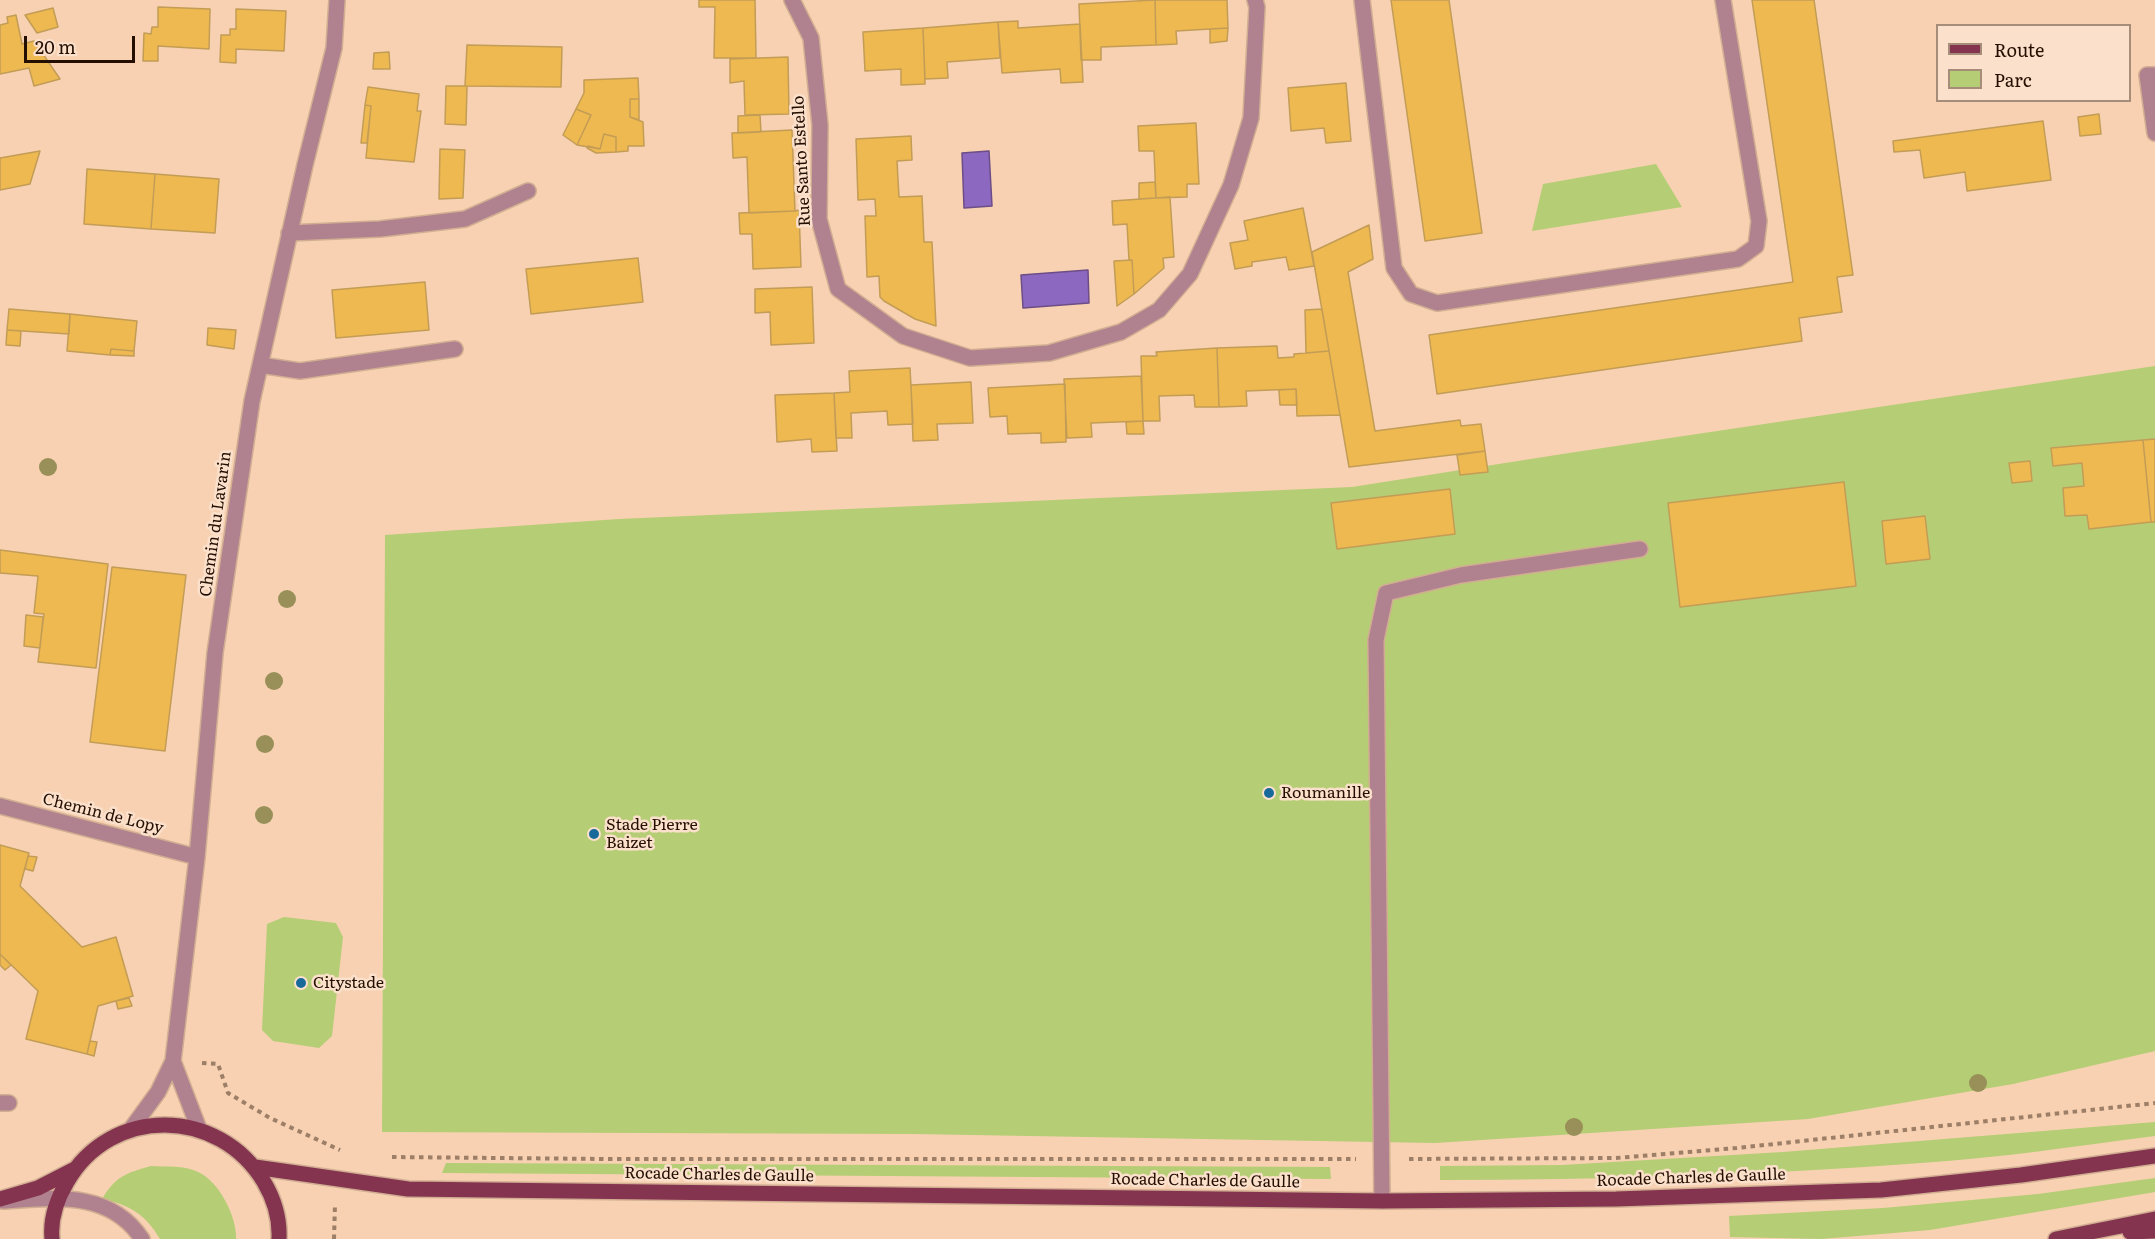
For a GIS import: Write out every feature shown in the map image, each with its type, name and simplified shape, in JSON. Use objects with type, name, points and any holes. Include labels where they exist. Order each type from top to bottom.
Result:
[{"type":"main road","points":[[52,1239],[51,1230],[58,1198],[75,1169],[91,1152],[110,1139],[131,1130],[165,1124],[199,1129],[230,1144],[255,1167],[272,1196],[279,1239]]},
{"type":"main road","name":"Rocade Charles de Gaulle","points":[[255,1167],[408,1189],[1382,1201],[1616,1199],[1881,1190],[2021,1175],[2155,1155]]},
{"type":"main road","points":[[0,1200],[38,1188],[75,1169]]},
{"type":"main road","points":[[2056,1239],[2155,1219]]},
{"type":"main road","points":[[2079,1235],[2155,1230]]},
{"type":"street","name":"Chemin du Lavarin","points":[[131,1130],[158,1092],[173,1061],[197,857],[215,653],[252,401],[289,233],[334,48],[338,0]]},
{"type":"street","name":"Rue Santo Estello","points":[[792,0],[811,38],[820,125],[819,219],[838,289],[903,336],[970,358],[1049,353],[1120,332],[1159,310],[1190,274],[1231,185],[1251,118],[1257,8],[1255,0]]},
{"type":"street","points":[[1362,0],[1394,268],[1411,294],[1437,303],[1738,259],[1756,246],[1759,221],[1723,0]]},
{"type":"street","points":[[2155,75],[2147,75],[2155,134]]},
{"type":"street","points":[[289,233],[380,229],[465,219],[528,191]]},
{"type":"street","points":[[260,365],[300,371],[456,349]]},
{"type":"street","points":[[1382,1201],[1376,640],[1386,593],[1461,574],[1640,549]]},
{"type":"street","name":"Chemin de Lopy","points":[[0,806],[197,857]]},
{"type":"street","name":"Chemin du Lavarin","points":[[173,1061],[199,1129]]},
{"type":"street","points":[[0,1200],[58,1198],[88,1201],[103,1206],[133,1225],[142,1239]]},
{"type":"path","points":[[207,1063],[218,1064],[228,1093],[270,1118],[336,1149],[346,1151]]},
{"type":"path","points":[[385,1157],[607,1160],[1616,1158],[1737,1148],[2155,1103]]},
{"type":"path","points":[[334,1239],[335,1201]]},
{"type":"green space","points":[[1656,164],[1682,207],[1532,231],[1543,184]]},
{"type":"green space","name":"Roumanille","points":[[2155,366],[2155,1051],[2013,1084],[1808,1119],[1435,1143],[914,1134],[382,1132],[385,535],[619,519],[1352,487]]},
{"type":"green space","name":"Citystade","points":[[284,917],[336,923],[343,937],[332,1036],[319,1048],[273,1041],[262,1030],[267,924]]},
{"type":"green space","points":[[2155,1122],[2155,1136],[1950,1161],[1681,1176],[1440,1180],[1440,1166],[1562,1165],[1783,1152]]},
{"type":"green space","points":[[446,1163],[1330,1167],[1331,1179],[442,1173]]},
{"type":"green space","points":[[151,1166],[187,1168],[198,1172],[213,1183],[220,1191],[230,1211],[236,1230],[236,1239],[160,1239],[149,1223],[136,1212],[121,1204],[102,1199],[122,1176]]},
{"type":"green space","points":[[2155,1178],[2155,1192],[1930,1230],[1821,1239],[1730,1237],[1729,1216],[1883,1208],[2038,1194]]},
{"type":"shaded area","points":[[989,151],[992,206],[964,208],[962,153]]},
{"type":"shaded area","points":[[1088,270],[1089,303],[1023,308],[1021,275]]},
{"type":"building","points":[[699,0],[755,0],[756,58],[714,58],[715,7],[699,7]]},
{"type":"building","points":[[1155,0],[1227,0],[1228,28],[1176,31],[1177,44],[1156,45]]},
{"type":"building","points":[[1155,0],[1156,45],[1101,47],[1101,60],[1081,60],[1079,4]]},
{"type":"building","points":[[1391,0],[1449,0],[1482,233],[1425,241]]},
{"type":"building","points":[[1752,0],[1814,0],[1853,275],[1837,277],[1842,312],[1799,318],[1802,341],[1437,394],[1429,335],[1793,282]]},
{"type":"building","points":[[158,7],[210,9],[209,49],[158,46],[158,61],[143,61],[144,33],[151,34],[152,27],[158,27]]},
{"type":"building","points":[[53,8],[58,27],[37,33],[25,15]]},
{"type":"building","points":[[236,9],[286,11],[284,51],[236,49],[236,63],[220,62],[221,35],[230,35],[230,29],[236,29]]},
{"type":"building","points":[[16,15],[22,44],[34,41],[60,79],[34,86],[29,68],[0,74],[0,25],[8,23],[7,17]]},
{"type":"building","points":[[1018,21],[1018,28],[1080,24],[1083,82],[1061,83],[1060,69],[1002,73],[998,22]]},
{"type":"building","points":[[998,22],[1000,58],[947,62],[948,78],[925,79],[923,28]]},
{"type":"building","points":[[923,28],[925,84],[901,85],[901,69],[865,71],[863,32]]},
{"type":"building","points":[[1228,28],[1227,41],[1210,43],[1210,29]]},
{"type":"building","points":[[467,45],[562,47],[561,87],[465,86]]},
{"type":"building","points":[[389,52],[390,69],[373,69],[374,53]]},
{"type":"building","points":[[788,57],[789,114],[745,115],[744,81],[730,83],[730,59]]},
{"type":"building","points":[[638,78],[639,99],[630,99],[630,117],[643,122],[644,146],[628,146],[628,151],[616,152],[616,137],[604,134],[600,149],[577,145],[591,115],[576,109],[584,93],[584,80]]},
{"type":"building","points":[[1346,83],[1351,141],[1326,143],[1324,128],[1291,131],[1288,88]]},
{"type":"building","points":[[446,86],[467,86],[466,125],[445,124]]},
{"type":"building","points":[[368,87],[419,94],[417,111],[421,111],[414,162],[366,158],[371,106],[365,105]]},
{"type":"building","points":[[630,99],[639,99],[639,120],[630,117]]},
{"type":"building","points":[[365,105],[371,106],[367,143],[361,143]]},
{"type":"building","points":[[576,109],[591,115],[577,145],[563,135]]},
{"type":"building","points":[[2099,114],[2101,134],[2080,136],[2078,117]]},
{"type":"building","points":[[760,115],[761,132],[738,133],[738,116]]},
{"type":"building","points":[[2043,121],[2051,180],[1967,191],[1965,172],[1924,178],[1920,150],[1894,152],[1893,141]]},
{"type":"building","points":[[1196,123],[1199,184],[1187,184],[1187,197],[1156,198],[1154,151],[1139,151],[1138,126]]},
{"type":"building","points":[[792,130],[795,211],[749,213],[747,157],[733,158],[732,133]]},
{"type":"building","points":[[604,134],[616,137],[616,152],[596,153],[587,148],[588,146],[600,149]]},
{"type":"building","points":[[911,136],[912,160],[897,161],[899,197],[922,196],[924,242],[932,242],[936,326],[915,319],[884,301],[880,297],[879,276],[867,277],[865,216],[876,216],[875,199],[858,200],[856,139]]},
{"type":"building","points":[[440,149],[465,150],[463,198],[439,199]]},
{"type":"building","points":[[40,151],[30,184],[0,190],[0,158]]},
{"type":"building","points":[[87,169],[155,174],[151,229],[84,224]]},
{"type":"building","points":[[155,174],[219,179],[215,233],[151,229]]},
{"type":"building","points":[[1155,182],[1156,198],[1139,199],[1139,183]]},
{"type":"building","points":[[1170,197],[1174,257],[1163,258],[1164,268],[1134,294],[1127,224],[1113,225],[1112,201]]},
{"type":"building","points":[[1303,208],[1314,266],[1289,270],[1286,257],[1252,262],[1252,266],[1235,269],[1230,243],[1248,240],[1244,221]]},
{"type":"building","points":[[799,210],[801,267],[753,269],[752,234],[740,234],[739,213]]},
{"type":"building","points":[[1369,225],[1373,259],[1348,272],[1375,431],[1460,420],[1461,426],[1481,424],[1485,451],[1349,467],[1312,252]]},
{"type":"building","points":[[638,258],[643,302],[531,314],[526,269]]},
{"type":"building","points":[[1132,260],[1134,294],[1117,306],[1114,261]]},
{"type":"building","points":[[425,282],[429,330],[336,338],[332,290]]},
{"type":"building","points":[[812,287],[814,343],[771,345],[770,312],[755,313],[755,289]]},
{"type":"building","points":[[9,309],[70,314],[69,334],[7,330]]},
{"type":"building","points":[[1322,309],[1329,351],[1306,353],[1305,310]]},
{"type":"building","points":[[70,314],[137,321],[134,351],[111,349],[110,355],[67,351]]},
{"type":"building","points":[[208,328],[236,330],[234,349],[207,345]]},
{"type":"building","points":[[7,330],[21,331],[20,346],[6,345]]},
{"type":"building","points":[[1277,346],[1278,358],[1329,351],[1340,415],[1297,416],[1296,389],[1246,391],[1247,406],[1219,407],[1217,348]]},
{"type":"building","points":[[1217,348],[1219,407],[1195,407],[1194,395],[1159,396],[1160,421],[1143,421],[1141,356],[1157,356],[1156,352]]},
{"type":"building","points":[[111,349],[134,351],[134,356],[110,355]]},
{"type":"building","points":[[910,368],[913,424],[888,425],[887,411],[851,413],[852,438],[836,438],[834,393],[850,392],[849,371]]},
{"type":"building","points":[[1141,376],[1143,421],[1091,423],[1092,437],[1067,438],[1064,379]]},
{"type":"building","points":[[971,382],[973,423],[937,424],[938,440],[913,441],[911,385]]},
{"type":"building","points":[[1065,384],[1066,442],[1041,443],[1041,433],[1008,434],[1007,416],[990,417],[988,388]]},
{"type":"building","points":[[1296,389],[1297,405],[1280,405],[1279,390]]},
{"type":"building","points":[[834,393],[837,451],[812,452],[811,439],[777,442],[775,395]]},
{"type":"building","points":[[1143,421],[1144,434],[1127,434],[1126,422]]},
{"type":"building","points":[[2155,439],[2155,522],[2151,522],[2143,440]]},
{"type":"building","points":[[2143,440],[2151,522],[2089,529],[2087,515],[2065,516],[2063,488],[2084,486],[2082,463],[2053,466],[2051,448]]},
{"type":"building","points":[[1485,451],[1488,472],[1460,475],[1457,455]]},
{"type":"building","points":[[2030,461],[2032,481],[2012,483],[2009,463]]},
{"type":"building","points":[[1844,482],[1856,586],[1680,607],[1668,503]]},
{"type":"building","points":[[1450,489],[1455,534],[1337,549],[1331,503]]},
{"type":"building","points":[[1925,516],[1930,559],[1886,564],[1882,521]]},
{"type":"building","points":[[0,550],[108,564],[96,668],[38,662],[44,614],[34,613],[38,576],[0,573]]},
{"type":"building","points":[[112,567],[186,575],[165,751],[90,742]]},
{"type":"building","points":[[26,615],[43,617],[40,648],[24,646]]},
{"type":"building","points":[[0,845],[29,853],[20,886],[82,947],[116,937],[133,996],[98,1006],[87,1054],[26,1039],[38,991],[0,954]]},
{"type":"building","points":[[28,856],[37,857],[33,871],[25,869]]},
{"type":"building","points":[[0,954],[11,965],[5,970],[0,965]]},
{"type":"building","points":[[129,998],[132,1006],[118,1009],[116,1001]]},
{"type":"building","points":[[90,1041],[97,1042],[94,1056],[87,1054]]},
{"type":"place","name":"Roumanille","points":[[1269,793]]},
{"type":"place","name":"Stade Pierre Baizet","points":[[594,834]]},
{"type":"place","name":"Citystade","points":[[301,983]]}]
